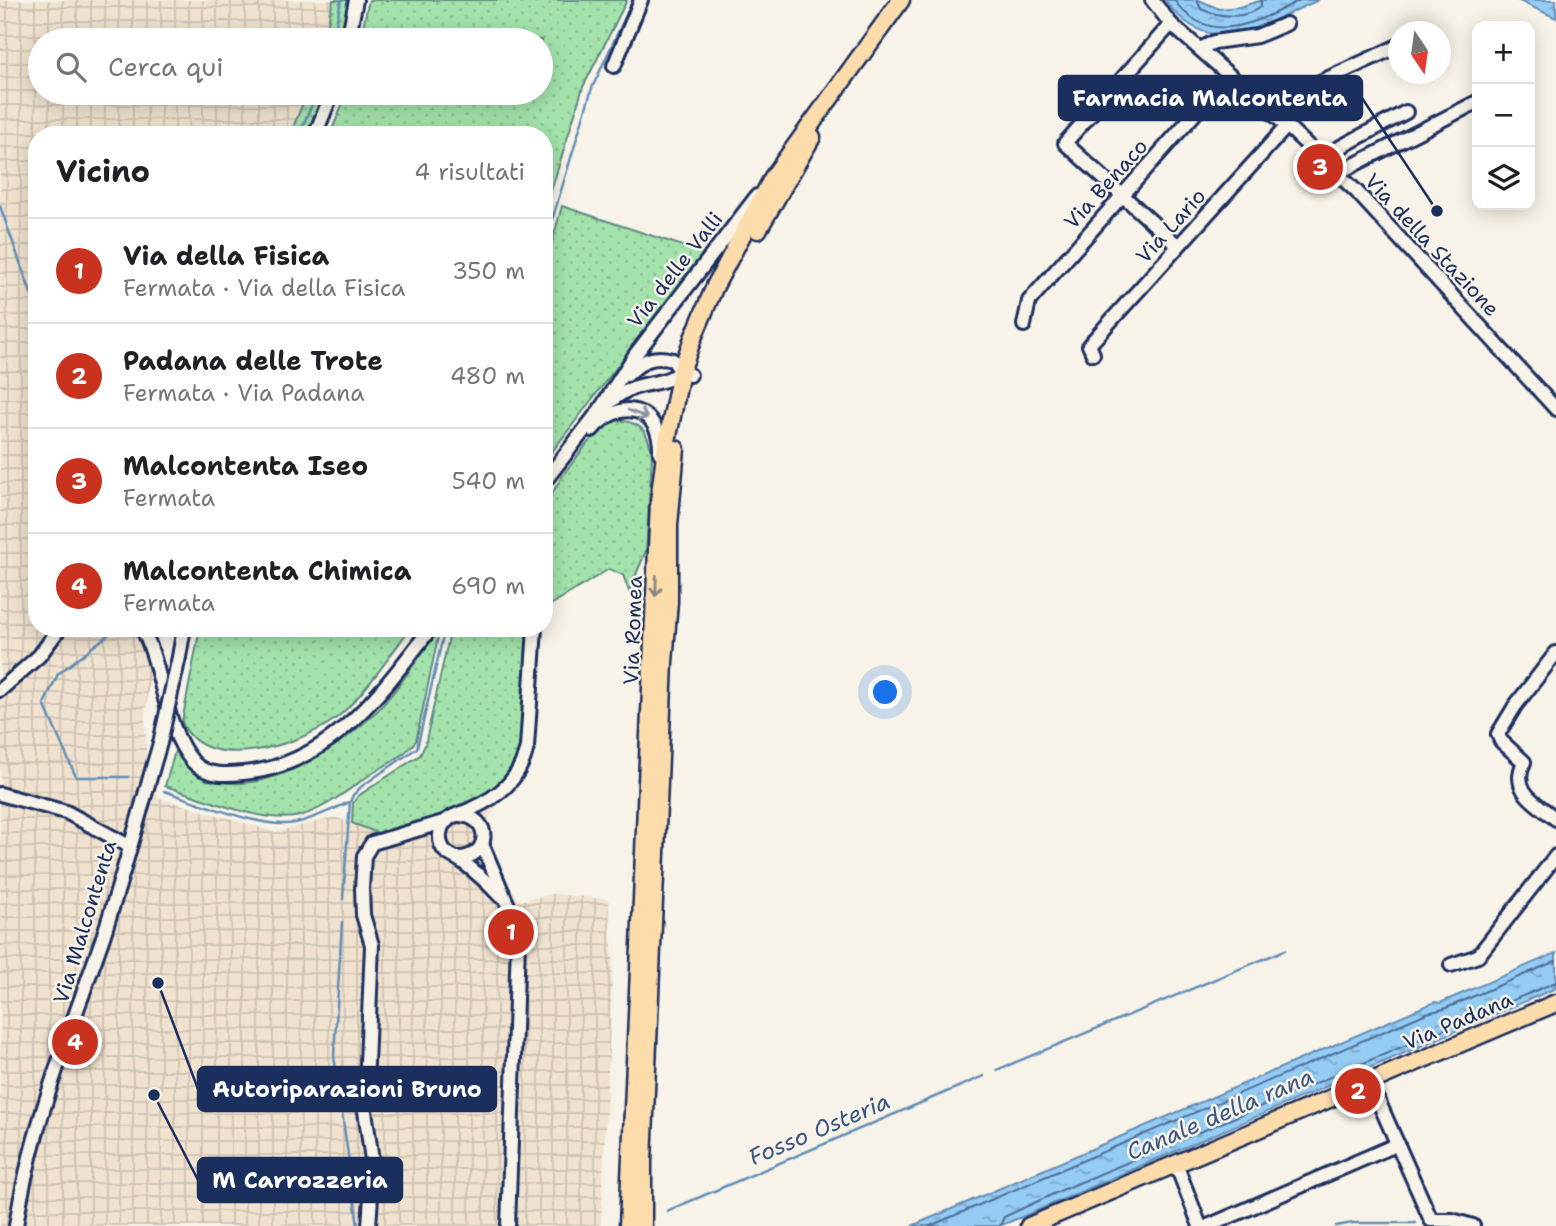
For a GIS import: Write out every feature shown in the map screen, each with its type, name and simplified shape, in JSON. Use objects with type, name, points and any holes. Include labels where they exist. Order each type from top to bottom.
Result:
[{"type":"main road","name":"Via Romea","points":[[628,1226],[661,479],[693,338],[715,286],[771,180],[901,0]]},
{"type":"main road","name":"Via Romea","points":[[643,1226],[643,1161],[664,662],[669,601],[669,524],[686,373],[735,270],[843,82]]},
{"type":"main road","name":"Via Padana","points":[[1030,1226],[1556,1003]]},
{"type":"street","points":[[350,28],[356,0]]},
{"type":"street","points":[[614,66],[641,0]]},
{"type":"street","name":"Via della Stazione","points":[[1152,0],[1171,24],[1338,173],[1556,409]]},
{"type":"street","points":[[1171,24],[1065,143],[1178,246]]},
{"type":"street","points":[[1200,49],[1214,42],[1257,36],[1286,24]]},
{"type":"street","points":[[1266,107],[1388,51]]},
{"type":"street","name":"Via Benaco","points":[[1024,325],[1028,301],[1229,75]]},
{"type":"street","points":[[319,126],[327,105]]},
{"type":"street","points":[[1338,173],[1472,105]]},
{"type":"street","points":[[1320,158],[1406,112]]},
{"type":"street","name":"Via Lario","points":[[1093,354],[1089,345],[1287,126]]},
{"type":"street","name":"Via delle Valli","points":[[553,471],[599,411],[635,355],[771,180]]},
{"type":"street","name":"Via delle Valli","points":[[599,411],[623,392],[686,373],[673,360],[654,357],[640,363],[614,387]]},
{"type":"street","name":"Via delle Valli","points":[[564,457],[596,425],[615,412],[641,412],[652,420],[659,431],[661,479]]},
{"type":"street","points":[[0,690],[39,656],[53,637]]},
{"type":"street","points":[[145,637],[182,746],[195,764],[208,772],[226,775],[275,766],[300,757],[328,741],[378,696],[424,637]]},
{"type":"street","name":"Via Malcontenta","points":[[16,1226],[34,1140],[106,927],[160,743],[183,637]]},
{"type":"street","points":[[369,1226],[373,1167],[365,1111],[372,945],[363,915],[364,856],[372,843],[453,818],[489,801],[511,782],[524,760],[531,693],[532,637]]},
{"type":"street","points":[[1556,653],[1515,706],[1498,734],[1501,741],[1524,762],[1519,773],[1525,794],[1556,818]]},
{"type":"street","points":[[0,794],[66,812],[129,846]]},
{"type":"street","points":[[489,801],[484,813],[482,844],[515,922],[518,943],[508,1226]]},
{"type":"street","points":[[442,846],[440,832],[453,818],[472,818],[482,828]]},
{"type":"street","points":[[411,831],[428,836],[442,846],[448,854],[480,875],[506,901]]},
{"type":"street","points":[[457,858],[474,855],[482,844]]},
{"type":"street","points":[[1451,965],[1478,956],[1556,856]]},
{"type":"street","points":[[1370,1082],[1431,1220],[1452,1220],[1472,1226]]},
{"type":"street","points":[[1208,1226],[1398,1144]]},
{"type":"street","points":[[1176,1164],[1200,1226]]},
{"type":"shaded area","points":[[0,0],[333,0],[327,28],[28,28],[28,105],[302,105],[294,126],[28,126],[28,637],[154,637],[145,717],[147,779],[160,798],[275,832],[335,817],[378,833],[501,799],[488,820],[489,852],[519,901],[552,894],[608,899],[613,959],[601,1224],[0,1226]]},
{"type":"green space","points":[[333,0],[351,0],[345,28],[327,28]]},
{"type":"green space","points":[[369,0],[627,0],[583,87],[553,185],[553,126],[334,126],[342,105],[553,105],[553,28],[363,28]]},
{"type":"green space","points":[[302,105],[321,105],[313,126],[294,126]]},
{"type":"green space","points":[[562,206],[704,253],[553,450],[553,238]]},
{"type":"green space","points":[[617,420],[632,423],[646,434],[652,455],[646,551],[629,591],[623,575],[609,569],[553,603],[553,492],[587,444],[604,426]]},
{"type":"green space","points":[[198,637],[404,637],[385,664],[345,711],[319,729],[299,738],[277,746],[231,752],[210,748],[193,738],[182,722]]},
{"type":"green space","points":[[434,637],[438,637],[416,741],[399,757],[342,795],[309,813],[286,818],[269,817],[165,786],[176,748],[196,772],[206,778],[228,783],[251,782],[299,766],[343,740],[362,725],[402,681]]},
{"type":"green space","points":[[449,637],[526,637],[520,753],[501,784],[468,808],[378,833],[352,823],[353,803],[358,796],[420,755],[425,745]]},
{"type":"water","points":[[1165,0],[1199,0],[1219,9],[1263,0],[1319,0],[1258,27],[1219,35],[1201,31],[1183,20]]},
{"type":"water","points":[[1517,0],[1556,0],[1556,18]]},
{"type":"water","name":"Canale della rana","points":[[1556,953],[1556,988],[1024,1216],[999,1226],[912,1226],[1425,1006],[1440,1003]]},
{"type":"waterway","points":[[335,28],[341,0]]},
{"type":"waterway","points":[[553,217],[592,88],[633,0]]},
{"type":"waterway","points":[[303,126],[312,105]]},
{"type":"waterway","points":[[0,206],[28,285]]},
{"type":"waterway","points":[[105,637],[58,674],[44,704],[76,777],[128,777]]},
{"type":"waterway","points":[[343,899],[350,802],[362,786],[417,748],[443,637]]},
{"type":"waterway","points":[[164,791],[248,819],[281,824],[309,819],[350,802]]},
{"type":"waterway","points":[[342,922],[334,1056],[358,1226]]},
{"type":"waterway","name":"Fosso Osteria","points":[[997,1070],[1285,950]]},
{"type":"waterway","name":"Fosso Osteria","points":[[667,1211],[984,1076]]},
{"type":"waterway","points":[[1336,1226],[1353,1223],[1416,1223]]},
{"type":"place","name":"Malcontenta Iseo","points":[[1320,167]]},
{"type":"place","name":"Farmacia Malcontenta","points":[[1437,211]]},
{"type":"place","name":"Via della Fisica","points":[[511,932]]},
{"type":"place","name":"Autoriparazioni Bruno","points":[[158,983]]},
{"type":"place","name":"Malcontenta Chimica","points":[[75,1042]]},
{"type":"place","name":"Padana delle Trote","points":[[1358,1091]]},
{"type":"place","name":"M Carrozzeria","points":[[154,1095]]}]
